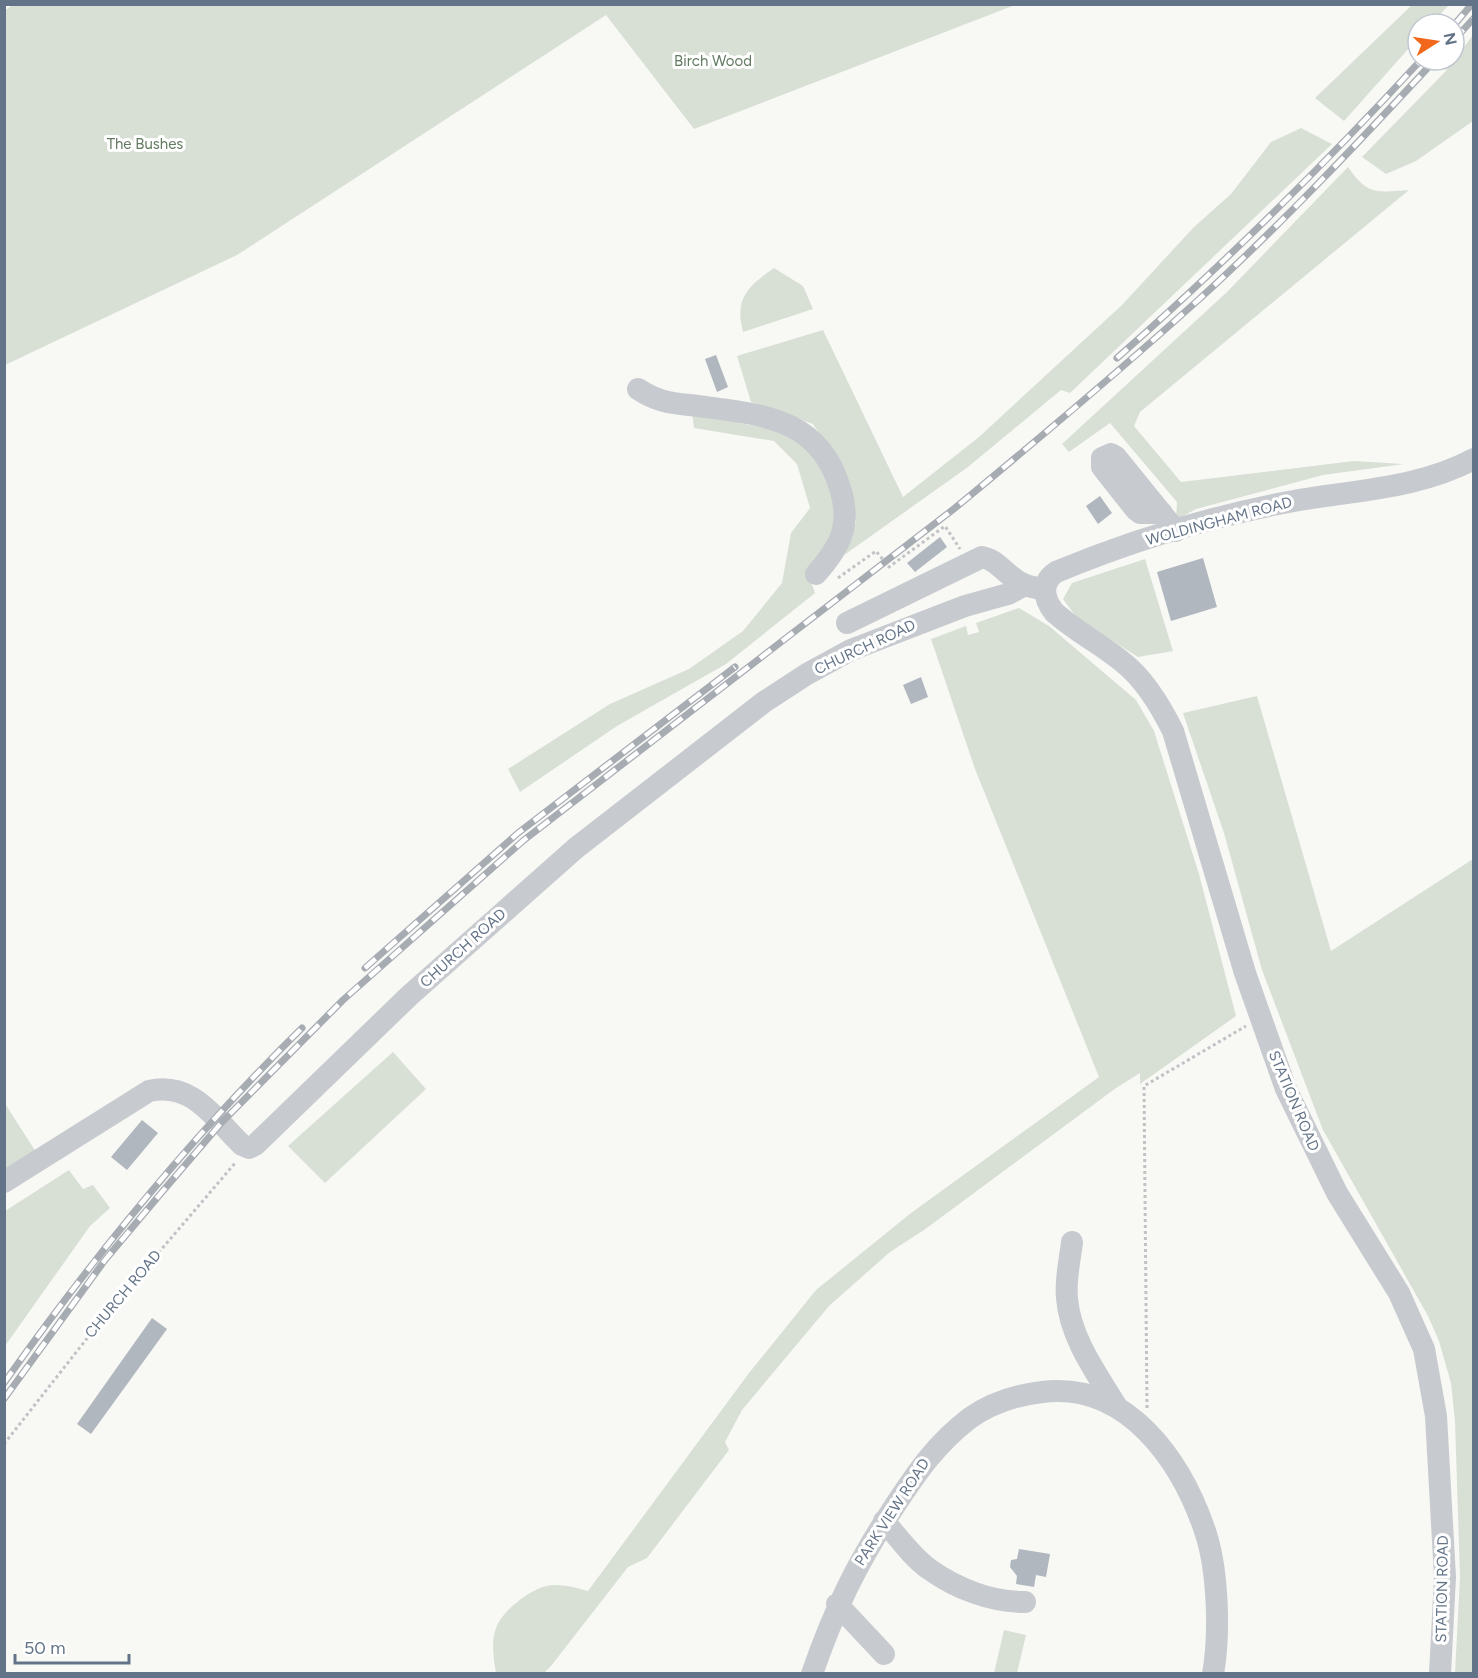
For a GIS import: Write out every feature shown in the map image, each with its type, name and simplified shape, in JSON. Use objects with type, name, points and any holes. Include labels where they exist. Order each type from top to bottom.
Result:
[{"type":"street","points":[[638,389],[656,401],[734,411],[788,424],[803,431],[819,445],[835,470],[845,505],[845,514],[841,538],[835,552],[816,574]]},
{"type":"street","name":"WOLDINGHAM ROAD","points":[[1035,587],[1056,572],[1176,531],[1258,507],[1415,482],[1448,472],[1473,459]]},
{"type":"street","points":[[1162,513],[1176,531]]},
{"type":"street","points":[[847,623],[982,557],[988,558],[1006,575],[1035,587]]},
{"type":"street","name":"STATION ROAD","points":[[1035,587],[1054,612],[1126,665],[1150,692],[1170,725],[1183,760],[1260,1017],[1286,1089],[1337,1193],[1399,1293],[1424,1349],[1436,1416],[1446,1577],[1440,1674]]},
{"type":"street","name":"CHURCH ROAD","points":[[242,1144],[261,1140],[409,996],[576,848],[764,702],[807,674],[851,650],[965,606],[1035,587]]},
{"type":"street","points":[[4,1182],[149,1091],[177,1089],[200,1104],[242,1144]]},
{"type":"street","points":[[1072,1242],[1066,1294],[1068,1314],[1078,1338],[1118,1407]]},
{"type":"street","name":"PARK VIEW ROAD","points":[[812,1674],[837,1604],[884,1521],[927,1457],[971,1418],[1000,1402],[1029,1393],[1056,1390],[1084,1392],[1118,1407],[1141,1426],[1170,1458],[1190,1494],[1206,1535],[1216,1617],[1213,1674]]},
{"type":"street","points":[[884,1521],[927,1568],[956,1585],[1000,1602],[1024,1602]]},
{"type":"street","points":[[837,1604],[884,1654]]},
{"type":"path","points":[[867,557],[876,551],[889,567],[945,526],[968,562]]},
{"type":"path","points":[[1141,1426],[1148,1404],[1144,1086],[1260,1017]]},
{"type":"path","name":"CHURCH ROAD","points":[[4,1444],[242,1144]]},
{"type":"green space","name":"The Bushes","points":[[14,4],[1015,5],[694,129],[606,15],[237,255],[5,365],[4,11]]},
{"type":"green space","points":[[1412,5],[1449,5],[1442,12],[1406,12],[1406,51],[1344,121],[1315,98]]},
{"type":"green space","points":[[1473,35],[1473,121],[1416,161],[1386,174],[1362,157],[1445,72],[1466,72],[1466,44]]},
{"type":"green space","points":[[1301,128],[1332,144],[1070,393],[1061,390],[968,467],[840,558],[856,522],[844,471],[813,424],[751,402],[737,356],[823,330],[903,497],[979,437],[1122,305],[1194,227],[1231,194],[1271,142]]},
{"type":"green space","points":[[1348,167],[1367,188],[1380,191],[1409,190],[1140,412],[1134,426],[1181,482],[1354,461],[1404,464],[1323,475],[1196,509],[1176,520],[1177,502],[1110,423],[1069,452],[1062,444],[1227,292]]},
{"type":"green space","points":[[774,268],[803,286],[813,309],[743,332],[740,310],[745,294],[750,287]]},
{"type":"green space","points":[[692,413],[779,431],[815,452],[835,495],[836,529],[811,582],[815,593],[726,664],[617,726],[520,792],[508,769],[610,704],[689,669],[743,631],[782,583],[791,533],[810,508],[797,464],[774,441],[694,428]]},
{"type":"green space","points":[[1145,559],[1173,651],[1138,657],[1077,618],[1063,599],[1072,583]]},
{"type":"green space","points":[[1019,608],[1049,626],[1136,700],[1154,731],[1199,874],[1236,1016],[1140,1084],[1140,1073],[1116,1088],[924,1230],[890,1252],[829,1306],[742,1410],[725,1442],[729,1450],[647,1558],[628,1567],[551,1666],[544,1673],[496,1673],[493,1640],[498,1623],[504,1615],[521,1599],[546,1586],[564,1586],[588,1591],[749,1373],[816,1290],[911,1213],[1099,1077],[975,769],[931,639],[966,626],[968,635],[979,632],[976,623]]},
{"type":"green space","points":[[1257,696],[1331,951],[1473,859],[1473,1673],[1455,1673],[1460,1577],[1455,1421],[1451,1383],[1439,1341],[1428,1316],[1323,1130],[1262,970],[1224,833],[1183,713]]},
{"type":"green space","points":[[393,1052],[426,1089],[325,1183],[288,1146]]},
{"type":"green space","points":[[4,1102],[36,1152],[4,1169]]},
{"type":"green space","points":[[69,1170],[83,1189],[93,1185],[110,1208],[90,1226],[5,1346],[5,1211]]},
{"type":"green space","points":[[1004,1630],[1026,1635],[1017,1673],[994,1673]]},
{"type":"building","points":[[716,355],[728,387],[717,392],[705,359]]},
{"type":"building","points":[[1100,496],[1112,513],[1098,524],[1086,506]]},
{"type":"building","points":[[940,537],[947,547],[915,572],[907,563]]},
{"type":"building","points":[[1203,558],[1217,607],[1171,621],[1157,572]]},
{"type":"building","points":[[921,677],[928,697],[911,704],[903,685]]},
{"type":"building","points":[[142,1120],[158,1133],[127,1170],[111,1157]]},
{"type":"building","points":[[152,1318],[167,1329],[91,1434],[77,1424]]},
{"type":"building","points":[[1019,1549],[1050,1554],[1046,1577],[1036,1575],[1034,1587],[1016,1584],[1017,1576],[1010,1567],[1011,1560],[1017,1559]]},
{"type":"railway","points":[[1465,12],[1472,4]]},
{"type":"railway","points":[[1466,27],[1474,18]]},
{"type":"railway","points":[[1117,358],[1273,213],[1410,72]]},
{"type":"railway","points":[[4,1399],[105,1260],[162,1192],[222,1122],[343,1000],[524,840],[955,508],[1106,381],[1258,244],[1424,72]]},
{"type":"railway","points":[[365,968],[518,833],[735,667]]},
{"type":"railway","points":[[4,1383],[73,1289],[145,1199],[221,1112],[302,1028]]},
{"type":"park label","name":"Birch Wood","points":[[713,61]]}]
